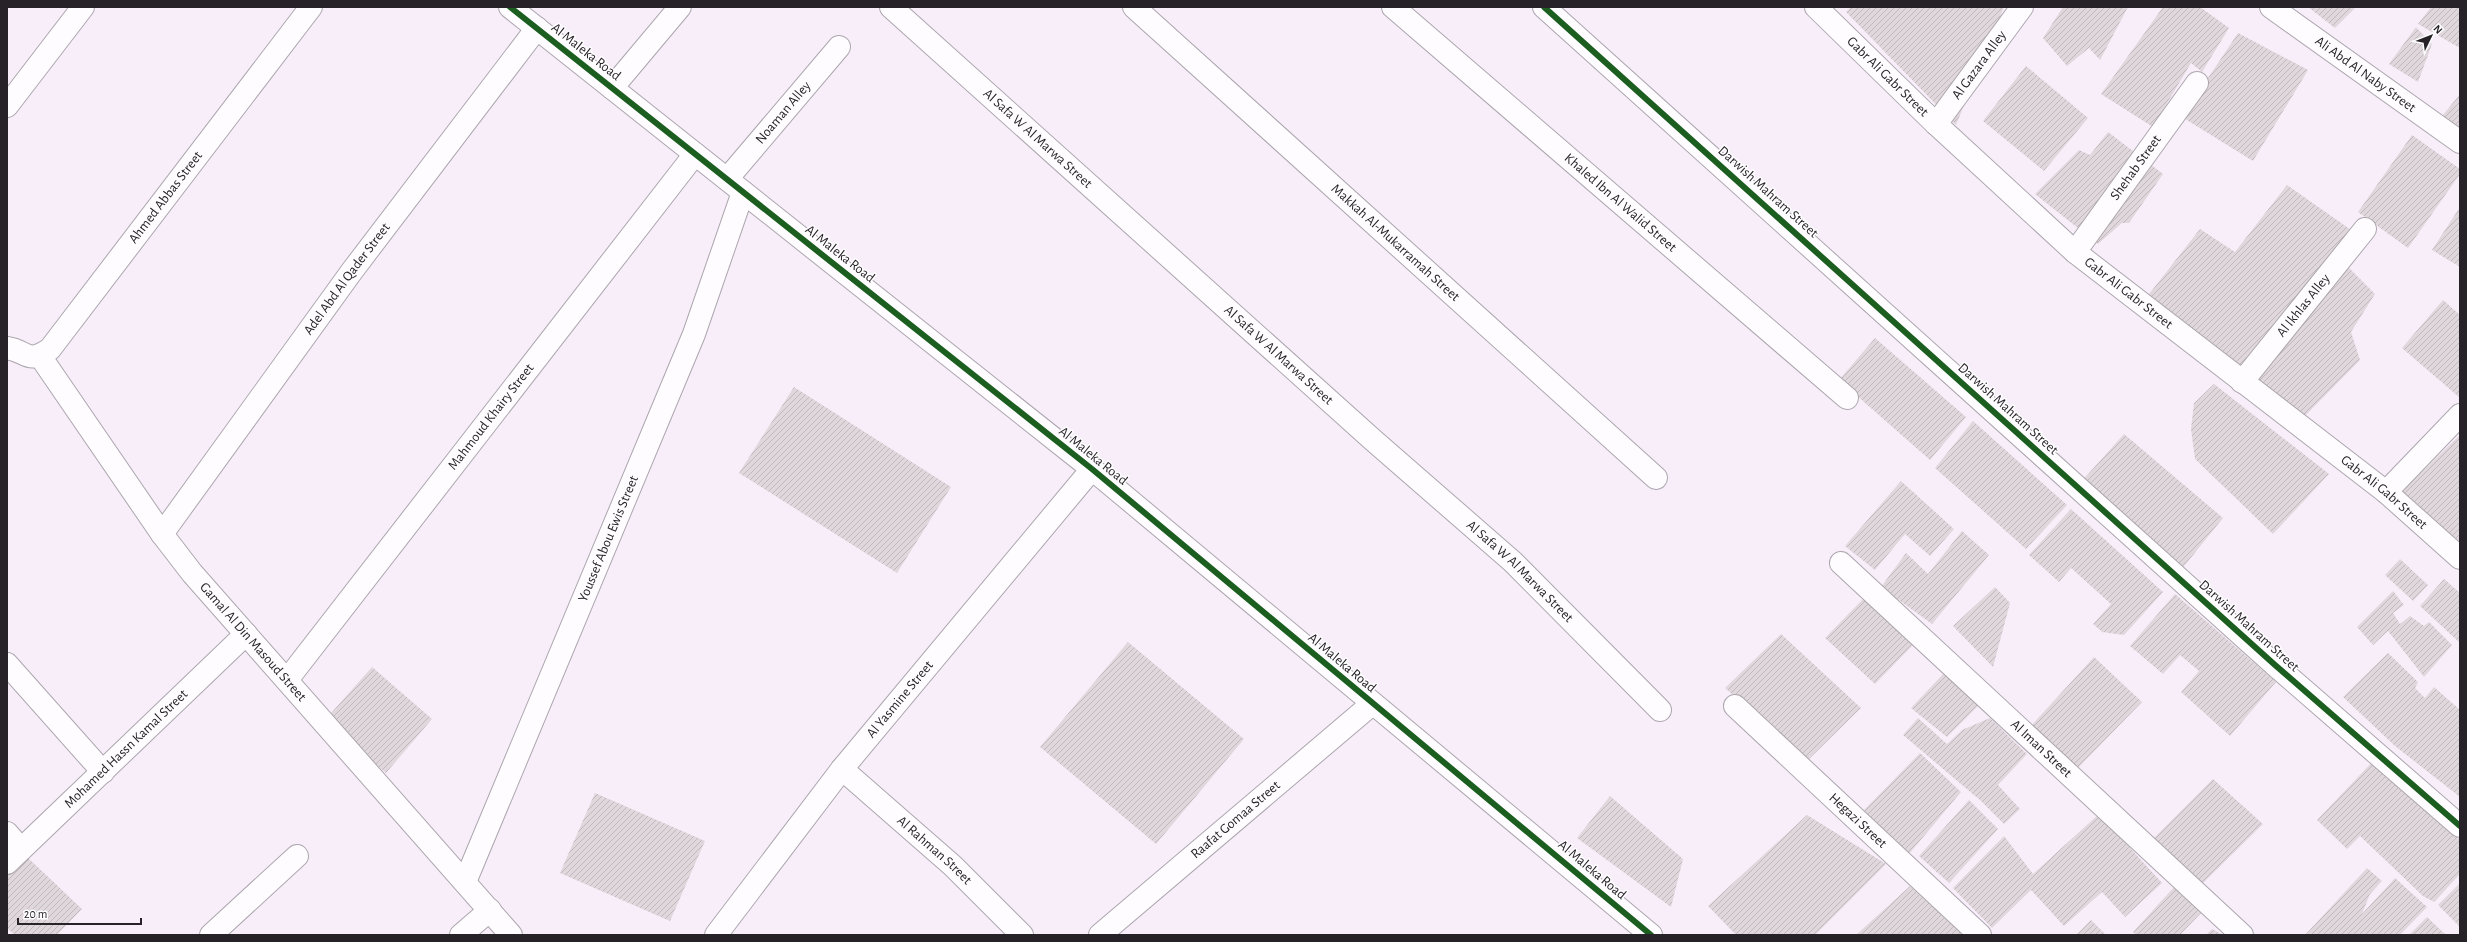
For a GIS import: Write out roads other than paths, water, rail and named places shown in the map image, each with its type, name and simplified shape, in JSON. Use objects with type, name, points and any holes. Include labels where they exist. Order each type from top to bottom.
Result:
[{"type":"street","points":[[7,106],[83,7]]},
{"type":"street","name":"Ahmed Abbas Street","points":[[40,356],[59,338],[311,7]]},
{"type":"street","name":"Al Maleka Road","points":[[510,7],[1092,470],[1647,934]]},
{"type":"street","points":[[612,88],[680,7]]},
{"type":"street","name":"Al Safa W Al Marwa Street","points":[[891,7],[1373,440],[1513,562],[1660,710]]},
{"type":"street","name":"Makkah Al-Mukarramah Street","points":[[1134,7],[1656,478]]},
{"type":"street","name":"Khaled Ibn Al Walid Street","points":[[1393,7],[1847,398]]},
{"type":"street","name":"Darwish Mahram Street","points":[[1544,7],[2275,666],[2460,826]]},
{"type":"street","name":"Gabr Ali Gabr Street","points":[[1816,7],[1936,124],[2076,252],[2386,492],[2460,558]]},
{"type":"street","name":"Al Gazara Alley","points":[[1936,124],[2022,7]]},
{"type":"street","name":"Ali Abd Al Naby Street","points":[[2271,7],[2460,142]]},
{"type":"street","name":"Adel Abd Al Qader Street","points":[[162,534],[352,271],[537,28]]},
{"type":"street","name":"Noaman Alley","points":[[735,186],[839,46]]},
{"type":"street","name":"Shehab Street","points":[[2076,252],[2197,83]]},
{"type":"street","name":"Mahmoud Khairy Street","points":[[287,680],[695,154]]},
{"type":"street","name":"Youssef Abou Ewis Street","points":[[465,882],[694,334],[735,186]]},
{"type":"street","name":"Al Ikhlas Alley","points":[[2242,382],[2365,228]]},
{"type":"street","points":[[7,348],[30,358],[40,356]]},
{"type":"street","name":"Gamal Al Din Masoud Street","points":[[40,356],[162,534],[192,573],[511,935]]},
{"type":"street","points":[[2386,492],[2460,415]]},
{"type":"street","name":"Al Yasmine Street","points":[[716,935],[842,769],[1092,470]]},
{"type":"street","name":"Al Iman Street","points":[[1841,562],[2242,935]]},
{"type":"street","name":"Mohamed Hassn Kamal Street","points":[[14,856],[246,634]]},
{"type":"street","points":[[7,664],[103,772]]},
{"type":"street","name":"Raafat Gomaa Street","points":[[1100,935],[1372,704]]},
{"type":"street","name":"Hegazi Street","points":[[1735,706],[1980,935]]},
{"type":"street","name":"Al Rahman Street","points":[[842,769],[953,866],[1022,935]]},
{"type":"street","points":[[7,833],[14,856]]},
{"type":"street","points":[[210,935],[297,856]]},
{"type":"street","points":[[461,935],[490,910]]}]
